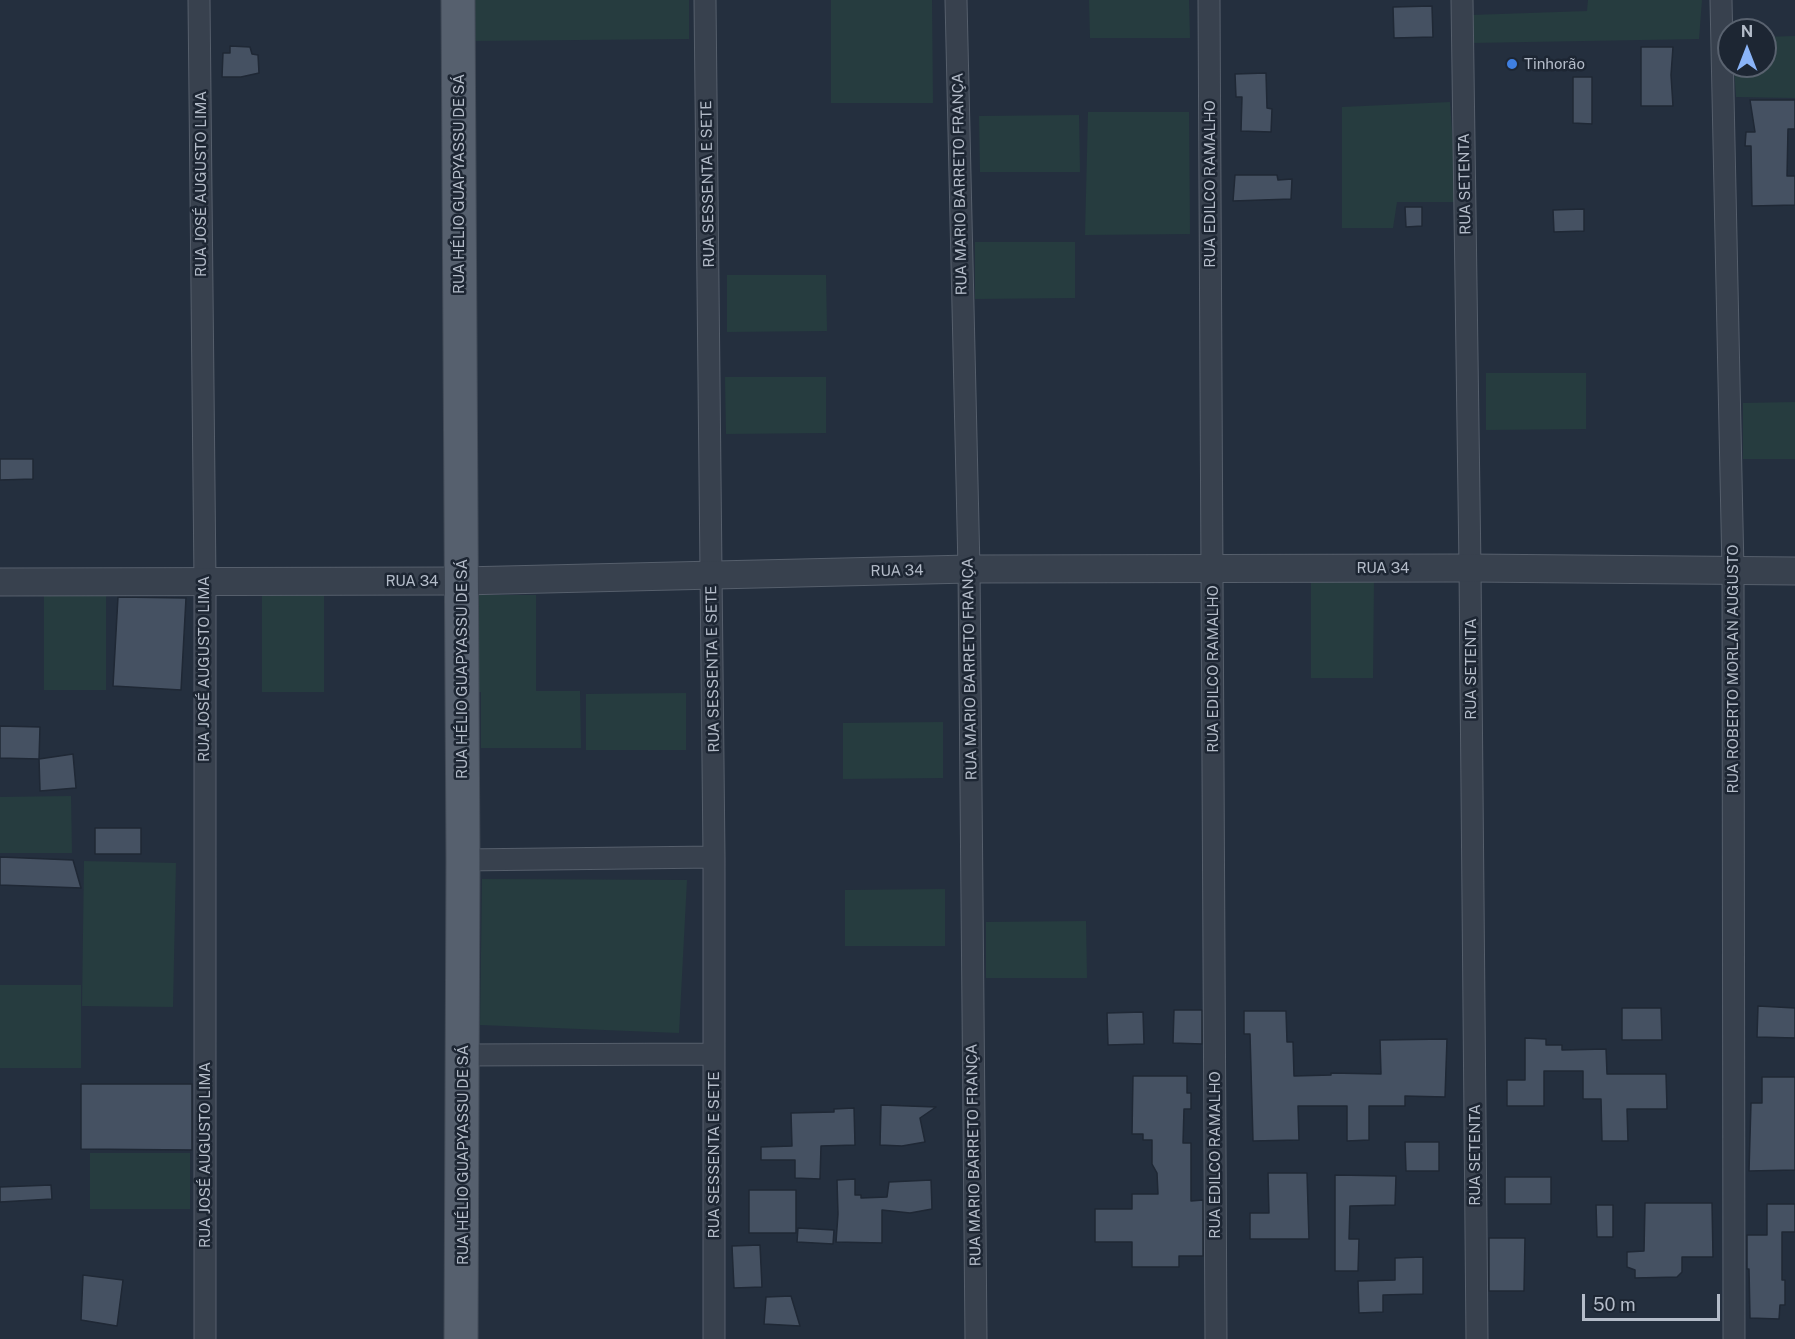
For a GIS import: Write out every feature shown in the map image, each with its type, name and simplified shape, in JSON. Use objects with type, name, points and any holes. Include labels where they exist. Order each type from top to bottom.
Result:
[{"type":"main road","name":"RUA HÉLIO GUAPYASSU DE SÁ","points":[[458,0],[463,860],[461,1339]]},
{"type":"street","name":"RUA JOSÉ AUGUSTO LIMA","points":[[200,0],[204,581],[204,1339]]},
{"type":"street","name":"RUA SESSENTA E SETE","points":[[705,0],[714,857],[714,1339]]},
{"type":"street","name":"RUA MARIO BARRETO FRANÇA","points":[[956,0],[969,569],[976,1339]]},
{"type":"street","name":"RUA EDILCO RAMALHO","points":[[1209,0],[1216,1339]]},
{"type":"street","name":"RUA SETENTA","points":[[1462,0],[1477,1339]]},
{"type":"street","name":"RUA ROBERTO MORLAN AUGUSTO","points":[[1721,0],[1733,571],[1734,1339]]},
{"type":"street","name":"RUA 34","points":[[0,582],[462,581],[969,569],[1470,568],[1795,571]]},
{"type":"street","points":[[463,860],[714,857]]},
{"type":"street","points":[[463,1055],[714,1054]]},
{"type":"green space","points":[[470,0],[689,0],[689,39],[470,41]]},
{"type":"green space","points":[[831,0],[932,0],[933,103],[831,103]]},
{"type":"green space","points":[[1089,0],[1189,0],[1190,38],[1090,38]]},
{"type":"green space","points":[[1588,0],[1702,0],[1699,39],[1471,43],[1471,15],[1587,11]]},
{"type":"green space","points":[[1795,36],[1795,98],[1736,97],[1735,78],[1777,78],[1777,37]]},
{"type":"green space","points":[[1450,102],[1457,202],[1397,202],[1393,228],[1342,228],[1342,107]]},
{"type":"green space","points":[[1088,112],[1189,112],[1190,234],[1085,235]]},
{"type":"green space","points":[[1079,115],[1080,172],[980,172],[979,116]]},
{"type":"green space","points":[[975,242],[1075,242],[1075,298],[975,299]]},
{"type":"green space","points":[[727,275],[826,275],[827,331],[727,332]]},
{"type":"green space","points":[[1486,373],[1586,373],[1586,429],[1486,430]]},
{"type":"green space","points":[[725,377],[826,377],[826,433],[726,434]]},
{"type":"green space","points":[[1795,402],[1795,459],[1743,459],[1743,403]]},
{"type":"green space","points":[[1311,581],[1374,581],[1373,678],[1311,678]]},
{"type":"green space","points":[[44,594],[106,594],[106,690],[44,690]]},
{"type":"green space","points":[[262,595],[324,595],[324,692],[262,692]]},
{"type":"green space","points":[[474,595],[536,595],[536,691],[580,691],[581,748],[481,748],[481,692],[474,692]]},
{"type":"green space","points":[[686,693],[686,750],[586,750],[586,694]]},
{"type":"green space","points":[[943,722],[943,778],[843,779],[843,723]]},
{"type":"green space","points":[[71,796],[72,853],[0,853],[0,797]]},
{"type":"green space","points":[[84,861],[176,863],[173,1007],[82,1006]]},
{"type":"green space","points":[[482,879],[687,880],[679,1033],[480,1025]]},
{"type":"green space","points":[[945,889],[945,946],[845,946],[845,890]]},
{"type":"green space","points":[[1086,921],[1087,978],[986,978],[986,922]]},
{"type":"green space","points":[[0,985],[81,985],[81,1068],[0,1068]]},
{"type":"green space","points":[[90,1153],[190,1153],[190,1209],[90,1209]]},
{"type":"building","points":[[1432,6],[1433,37],[1394,38],[1393,7]]},
{"type":"building","points":[[230,46],[250,47],[252,54],[258,55],[259,73],[241,77],[222,77],[223,53],[230,53]]},
{"type":"building","points":[[1641,47],[1673,47],[1671,75],[1673,106],[1641,106]]},
{"type":"building","points":[[1266,73],[1267,108],[1272,109],[1271,132],[1241,131],[1242,97],[1236,97],[1235,74]]},
{"type":"building","points":[[1573,77],[1592,77],[1592,124],[1573,123]]},
{"type":"building","points":[[1750,100],[1795,100],[1795,129],[1788,129],[1787,176],[1795,176],[1795,205],[1752,206],[1751,146],[1745,146],[1746,132],[1755,132]]},
{"type":"building","points":[[1235,175],[1277,175],[1278,180],[1292,179],[1291,199],[1233,201]]},
{"type":"building","points":[[1405,207],[1422,207],[1422,226],[1406,227]]},
{"type":"building","points":[[1584,209],[1584,231],[1554,232],[1553,210]]},
{"type":"building","points":[[0,459],[33,459],[33,479],[0,480]]},
{"type":"building","points":[[118,597],[186,598],[181,690],[113,686]]},
{"type":"building","points":[[0,726],[40,727],[39,759],[0,758]]},
{"type":"building","points":[[73,754],[76,788],[40,791],[39,759]]},
{"type":"building","points":[[95,828],[141,828],[141,854],[95,854]]},
{"type":"building","points":[[0,857],[73,860],[81,888],[0,885]]},
{"type":"building","points":[[1758,1006],[1795,1008],[1795,1038],[1757,1037]]},
{"type":"building","points":[[1622,1008],[1661,1008],[1662,1040],[1622,1040]]},
{"type":"building","points":[[1174,1010],[1202,1010],[1202,1044],[1173,1043]]},
{"type":"building","points":[[1244,1011],[1286,1011],[1287,1042],[1293,1042],[1294,1076],[1331,1075],[1331,1073],[1381,1074],[1380,1040],[1447,1039],[1445,1097],[1405,1096],[1405,1106],[1369,1106],[1369,1140],[1347,1141],[1347,1106],[1298,1106],[1299,1140],[1253,1141],[1250,1034],[1244,1034]]},
{"type":"building","points":[[1143,1012],[1144,1044],[1108,1045],[1107,1013]]},
{"type":"building","points":[[1525,1038],[1546,1039],[1546,1045],[1562,1045],[1562,1050],[1606,1049],[1607,1074],[1666,1074],[1667,1109],[1627,1109],[1628,1141],[1602,1141],[1601,1099],[1583,1099],[1583,1071],[1544,1071],[1544,1106],[1507,1106],[1507,1080],[1525,1080]]},
{"type":"building","points":[[1133,1076],[1187,1076],[1187,1093],[1191,1093],[1191,1109],[1184,1109],[1183,1143],[1191,1143],[1191,1201],[1203,1200],[1203,1256],[1179,1256],[1179,1267],[1132,1267],[1132,1242],[1095,1242],[1095,1209],[1132,1209],[1132,1194],[1158,1194],[1157,1173],[1152,1164],[1152,1140],[1143,1140],[1143,1134],[1132,1134]]},
{"type":"building","points":[[1762,1077],[1795,1077],[1795,1170],[1749,1171],[1751,1103],[1762,1103]]},
{"type":"building","points":[[81,1084],[192,1084],[192,1150],[81,1149]]},
{"type":"building","points":[[881,1105],[936,1107],[920,1118],[925,1142],[902,1146],[880,1145]]},
{"type":"building","points":[[854,1108],[855,1145],[821,1146],[820,1179],[795,1178],[795,1160],[761,1160],[761,1147],[792,1146],[791,1113],[834,1112],[834,1109]]},
{"type":"building","points":[[1405,1142],[1439,1142],[1439,1171],[1406,1171]]},
{"type":"building","points":[[1268,1173],[1307,1173],[1309,1239],[1250,1239],[1250,1213],[1269,1213]]},
{"type":"building","points":[[1335,1175],[1396,1176],[1395,1205],[1350,1206],[1349,1239],[1359,1239],[1358,1271],[1335,1271]]},
{"type":"building","points":[[1505,1177],[1551,1177],[1551,1204],[1505,1204]]},
{"type":"building","points":[[855,1179],[855,1195],[861,1195],[861,1198],[887,1197],[889,1182],[931,1180],[932,1209],[910,1213],[882,1210],[882,1243],[836,1242],[837,1180]]},
{"type":"building","points":[[51,1185],[52,1199],[0,1202],[0,1187]]},
{"type":"building","points":[[749,1190],[796,1190],[796,1233],[749,1233]]},
{"type":"building","points":[[1645,1203],[1712,1203],[1713,1257],[1682,1257],[1682,1272],[1677,1277],[1635,1278],[1635,1270],[1627,1267],[1627,1252],[1644,1251]]},
{"type":"building","points":[[1767,1204],[1795,1204],[1795,1232],[1782,1232],[1782,1280],[1785,1280],[1785,1305],[1780,1305],[1779,1319],[1750,1318],[1747,1235],[1767,1235]]},
{"type":"building","points":[[1596,1205],[1613,1205],[1613,1237],[1597,1237]]},
{"type":"building","points":[[798,1228],[834,1230],[833,1244],[797,1242]]},
{"type":"building","points":[[1489,1238],[1525,1238],[1524,1291],[1489,1291]]},
{"type":"building","points":[[760,1245],[762,1287],[734,1288],[732,1246]]},
{"type":"building","points":[[1423,1257],[1423,1294],[1383,1295],[1383,1312],[1359,1313],[1358,1281],[1395,1280],[1395,1258]]},
{"type":"building","points":[[83,1275],[123,1280],[117,1326],[81,1320]]},
{"type":"building","points":[[791,1296],[800,1326],[764,1324],[766,1297]]},
{"type":"place","name":"Tinhorão","points":[[1512,64]]}]
